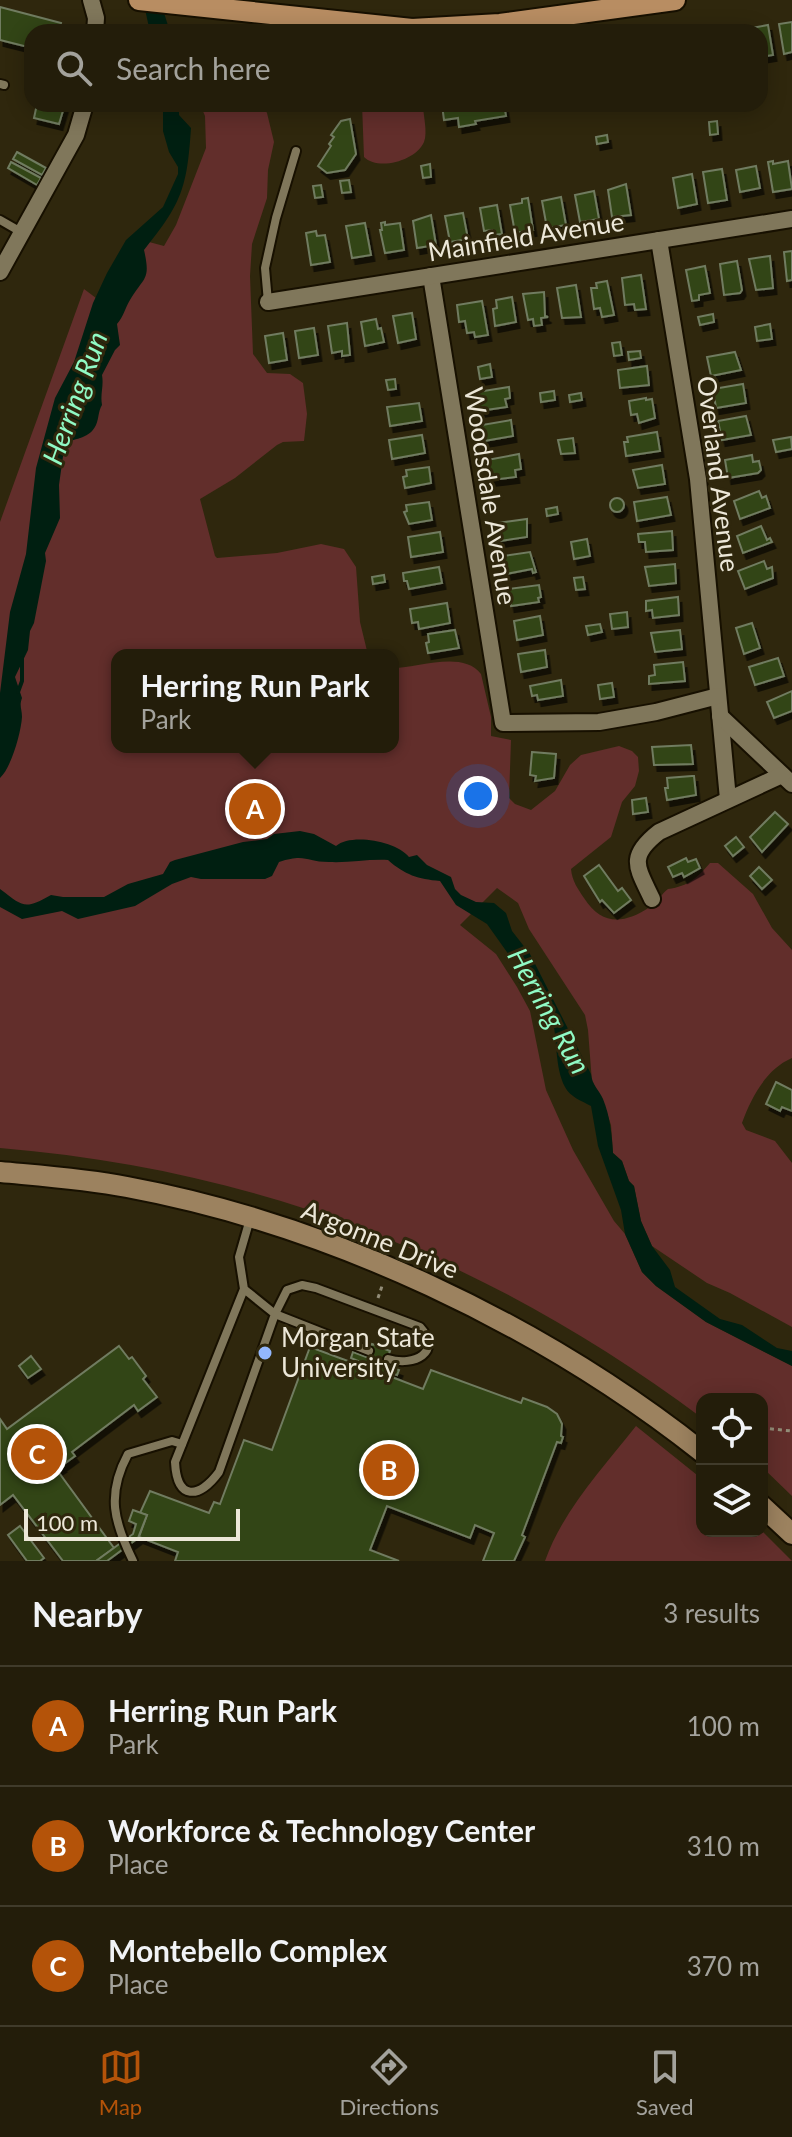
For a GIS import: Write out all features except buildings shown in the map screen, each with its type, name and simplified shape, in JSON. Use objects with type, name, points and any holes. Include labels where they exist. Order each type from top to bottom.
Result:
[{"type":"main road","points":[[139,0],[196,6],[251,6],[377,24]]},
{"type":"main road","points":[[500,24],[617,4],[675,0]]},
{"type":"main road","name":"Argonne Drive","points":[[0,1172],[127,1187],[250,1219],[389,1268],[489,1315],[606,1384],[696,1448]]},
{"type":"main road","points":[[768,1512],[792,1534]]},
{"type":"street","points":[[91,0],[96,24]]},
{"type":"street","points":[[0,272],[76,135],[83,112]]},
{"type":"street","name":"Mainfield Avenue","points":[[268,302],[792,219]]},
{"type":"street","name":"Overland Avenue","points":[[659,240],[698,479],[728,799]]},
{"type":"street","name":"Woodsdale Avenue","points":[[431,276],[503,723],[599,722],[718,696]]},
{"type":"street","points":[[652,899],[639,873],[637,855],[642,845],[659,832],[728,799],[787,779],[720,716]]},
{"type":"lane","points":[[268,302],[265,268],[296,151]]},
{"type":"lane","points":[[0,220],[21,232]]},
{"type":"lane","points":[[250,1219],[239,1257],[244,1289],[175,1462],[176,1478],[182,1487],[190,1493],[198,1493],[210,1485],[219,1472],[275,1314],[287,1290],[302,1285],[316,1288],[420,1327],[425,1332],[428,1340],[423,1356],[413,1362],[401,1363],[388,1359]]},
{"type":"lane","points":[[244,1289],[275,1314],[369,1351]]},
{"type":"lane","points":[[133,1561],[115,1519],[120,1469],[128,1454],[172,1441],[182,1444]]},
{"type":"path","points":[[768,1429],[792,1431]]},
{"type":"shaded area","points":[[203,112],[266,112],[274,142],[268,170],[267,198],[252,244],[253,354],[267,373],[290,374],[303,383],[307,414],[304,441],[277,445],[235,478],[200,499],[215,556],[277,553],[321,544],[344,549],[356,567],[360,622],[367,649],[111,649],[111,753],[399,753],[399,667],[452,662],[473,667],[481,674],[491,717],[491,736],[511,740],[509,798],[515,804],[531,810],[555,791],[570,765],[581,755],[619,746],[638,757],[639,771],[635,786],[622,802],[611,837],[571,869],[576,885],[591,907],[606,918],[631,917],[653,905],[668,889],[697,877],[710,863],[718,863],[753,894],[772,928],[792,950],[792,1058],[767,1077],[742,1123],[746,1130],[775,1141],[792,1163],[792,1327],[707,1283],[652,1246],[641,1221],[634,1186],[622,1161],[613,1153],[611,1125],[602,1098],[592,1082],[585,1015],[529,929],[518,903],[497,888],[460,925],[496,954],[530,1011],[546,1090],[573,1150],[614,1221],[625,1234],[642,1272],[656,1286],[706,1322],[792,1366],[792,1496],[768,1473],[768,1393],[696,1393],[696,1414],[622,1362],[540,1312],[456,1269],[370,1232],[282,1201],[191,1177],[97,1159],[0,1148],[0,522],[84,289],[104,304],[138,239],[164,246],[176,225],[206,148]]},
{"type":"shaded area","points":[[362,112],[424,112],[426,133],[420,149],[396,162],[378,163],[364,157]]},
{"type":"shaded area","points":[[636,1426],[696,1474],[696,1537],[768,1537],[792,1561],[545,1561],[562,1524]]},
{"type":"water","points":[[143,0],[160,0],[168,24],[148,24]]},
{"type":"water","name":"Herring Run","points":[[163,112],[179,112],[191,128],[184,181],[175,207],[144,250],[145,278],[117,324],[120,345],[102,375],[102,405],[96,425],[86,435],[65,442],[59,485],[60,518],[45,553],[28,650],[15,677],[22,698],[20,732],[12,759],[0,778],[0,693],[10,612],[26,554],[36,468],[55,398],[74,362],[93,303],[107,273],[126,240],[163,207],[178,174],[163,131]]},
{"type":"water","name":"Herring Run","points":[[300,831],[314,834],[336,846],[352,840],[373,841],[403,851],[409,857],[417,855],[427,865],[451,877],[461,895],[476,902],[494,903],[506,913],[512,931],[530,954],[603,1099],[613,1153],[622,1161],[634,1186],[641,1221],[652,1246],[670,1270],[675,1287],[720,1319],[742,1325],[777,1348],[792,1351],[792,1366],[706,1322],[656,1286],[642,1272],[625,1234],[621,1210],[598,1146],[591,1106],[570,1093],[560,1073],[551,1012],[545,1000],[535,990],[519,983],[515,969],[522,964],[518,957],[509,955],[487,924],[456,905],[440,881],[412,875],[388,860],[321,862],[295,858],[279,862],[272,876],[265,879],[191,877],[172,884],[135,906],[78,919],[62,911],[22,919],[0,907],[0,889],[24,904],[35,903],[51,895],[104,897],[128,884],[163,874],[170,862],[175,860],[243,842],[267,839],[274,834]]},
{"type":"waterway","name":"Herring Run","points":[[18,692],[22,681],[22,658]]},
{"type":"place","name":"Herring Run Park","points":[[255,809]]},
{"type":"place","name":"Morgan State University","points":[[265,1353]]},
{"type":"place","name":"Montebello Complex","points":[[37,1454]]},
{"type":"place","name":"Workforce & Technology Center","points":[[389,1470]]}]
